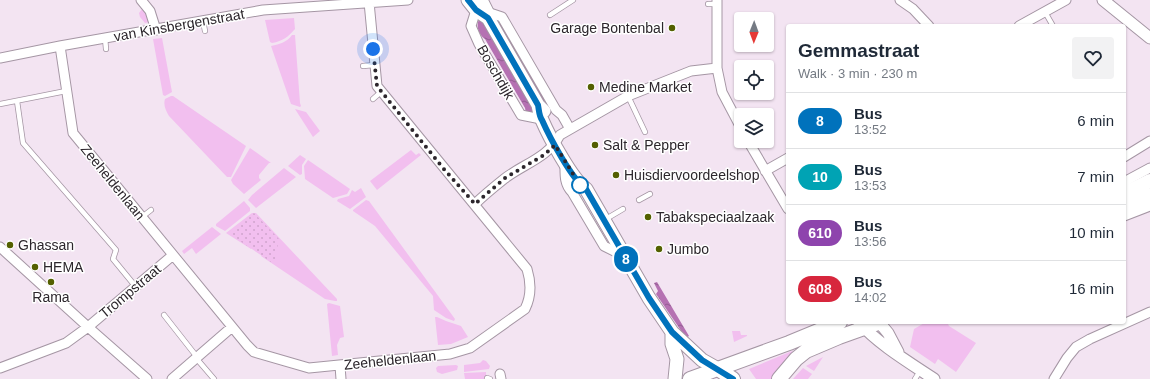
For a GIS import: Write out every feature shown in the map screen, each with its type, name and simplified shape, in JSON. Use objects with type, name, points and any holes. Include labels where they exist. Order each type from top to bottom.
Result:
[{"type":"main road","name":"Boschdijk","points":[[480,8],[538,105],[549,116],[562,136],[585,181],[586,189],[649,298],[672,332],[702,360],[733,379]]},
{"type":"main road","name":"Boschdijk","points":[[538,105],[541,119],[562,136],[565,163],[580,185],[586,189]]},
{"type":"main road","points":[[1126,193],[1150,181]]},
{"type":"main road","points":[[1126,207],[1149,205]]},
{"type":"main road","points":[[690,379],[789,343],[835,324]]},
{"type":"main road","points":[[779,379],[796,360],[806,352],[862,325]]},
{"type":"main road","name":"Boschdijk","points":[[672,332],[672,344],[676,359],[675,379]]},
{"type":"street","points":[[141,0],[150,11],[156,30]]},
{"type":"street","name":"van Kinsbergenstraat","points":[[0,58],[263,10],[278,4],[408,0]]},
{"type":"street","points":[[900,0],[913,9],[927,24]]},
{"type":"street","points":[[1030,23],[1066,0]]},
{"type":"street","points":[[1102,0],[1150,38]]},
{"type":"street","name":"Zeeheldenlaan","points":[[60,46],[73,133],[254,352],[309,368],[450,354],[470,348],[525,309],[529,301],[530,278],[528,269],[475,204],[443,168],[377,86],[369,2]]},
{"type":"street","points":[[714,3],[717,68],[722,92],[734,115]]},
{"type":"street","name":"Boschdijk","points":[[541,119],[521,115],[479,44],[471,26],[480,8],[502,17],[556,110],[562,115],[562,136]]},
{"type":"street","points":[[475,204],[505,178],[544,155],[562,136],[628,96],[691,71],[717,68]]},
{"type":"street","points":[[1126,156],[1150,142]]},
{"type":"street","points":[[752,148],[786,206]]},
{"type":"street","points":[[765,172],[786,159]]},
{"type":"street","name":"Boschdijk","points":[[565,163],[565,178],[567,187],[572,192],[604,246],[624,256]]},
{"type":"street","points":[[1126,181],[1150,168]]},
{"type":"street","points":[[1126,215],[1149,205]]},
{"type":"street","points":[[0,247],[147,379]]},
{"type":"street","name":"Trompstraat","points":[[0,368],[66,343],[88,327],[173,255]]},
{"type":"street","points":[[1126,323],[1150,312]]},
{"type":"street","points":[[881,324],[900,356]]},
{"type":"street","points":[[1054,379],[1076,347],[1123,324]]},
{"type":"street","points":[[862,325],[924,376]]},
{"type":"street","points":[[172,379],[232,327]]},
{"type":"street","points":[[340,366],[341,379]]},
{"type":"lane","points":[[550,15],[573,0]]},
{"type":"lane","points":[[1045,12],[1052,24]]},
{"type":"lane","points":[[203,21],[205,31]]},
{"type":"lane","points":[[105,38],[106,49]]},
{"type":"lane","points":[[363,66],[374,65]]},
{"type":"lane","points":[[0,104],[66,91]]},
{"type":"lane","points":[[373,99],[382,91]]},
{"type":"lane","points":[[628,96],[645,132]]},
{"type":"lane","points":[[16,101],[23,143],[116,250],[113,259],[136,287]]},
{"type":"lane","points":[[639,200],[650,194]]},
{"type":"lane","points":[[604,220],[623,209]]},
{"type":"lane","points":[[142,217],[150,210]]},
{"type":"lane","points":[[164,315],[214,379]]},
{"type":"shaded area","points":[[142,9],[147,11],[149,22],[145,23],[140,17],[139,13]]},
{"type":"shaded area","points":[[294,18],[295,29],[290,34],[279,41],[272,43],[270,42],[265,20]]},
{"type":"shaded area","points":[[292,35],[295,35],[300,107],[291,104],[271,46],[283,42]]},
{"type":"shaded area","points":[[162,38],[172,92],[165,96],[163,95],[153,39]]},
{"type":"shaded area","points":[[171,96],[246,146],[231,177],[227,177],[169,116],[165,108],[164,101]]},
{"type":"shaded area","points":[[295,109],[306,112],[320,131],[313,137]]},
{"type":"shaded area","points":[[250,148],[271,163],[269,163],[259,175],[261,180],[244,194],[233,184],[231,180]]},
{"type":"shaded area","points":[[411,150],[416,155],[419,153],[421,155],[377,190],[370,181]]},
{"type":"shaded area","points":[[300,155],[306,159],[302,165],[302,174],[300,175],[288,166]]},
{"type":"shaded area","points":[[308,160],[350,189],[347,194],[333,198],[305,179],[304,166]]},
{"type":"shaded area","points":[[284,168],[296,177],[256,208],[248,200]]},
{"type":"shaded area","points":[[361,188],[366,197],[350,209],[337,201],[338,199],[349,196],[352,190],[355,192]]},
{"type":"shaded area","points":[[366,200],[369,201],[455,319],[454,321],[446,318],[434,310],[433,296],[375,226],[353,211]]},
{"type":"shaded area","points":[[244,201],[250,208],[250,211],[225,231],[216,226],[216,224]]},
{"type":"shaded area","points":[[252,213],[256,213],[337,299],[337,301],[325,299],[261,256],[268,247],[255,244],[251,249],[226,233]]},
{"type":"shaded area","points":[[254,213],[279,239],[274,264],[228,233]]},
{"type":"shaded area","points":[[212,227],[221,234],[196,254],[192,248],[184,254],[182,251]]},
{"type":"shaded area","points":[[329,303],[340,306],[344,337],[340,338],[337,345],[338,355],[332,356],[327,304]]},
{"type":"shaded area","points":[[435,317],[461,326],[468,337],[451,344],[438,345]]},
{"type":"shaded area","points":[[923,324],[948,324],[976,343],[956,372],[938,359],[935,364],[910,347],[914,329]]},
{"type":"shaded area","points":[[732,331],[740,331],[741,335],[747,336],[734,342]]},
{"type":"shaded area","points":[[792,351],[794,354],[772,379],[756,379],[749,369]]},
{"type":"shaded area","points":[[823,357],[814,371],[806,366]]},
{"type":"shaded area","points":[[483,360],[490,366],[489,369],[464,372],[464,365],[480,363]]},
{"type":"shaded area","points":[[438,366],[458,366],[457,370],[442,374],[437,372],[436,368]]},
{"type":"shaded area","points":[[803,368],[812,374],[808,379],[793,379]]},
{"type":"shaded area","points":[[486,372],[486,379],[465,379],[464,373]]},
{"type":"water","points":[[479,19],[485,25],[535,114],[526,113],[525,108],[485,39],[479,32]]},
{"type":"water","points":[[501,23],[546,100],[543,101],[498,25]]},
{"type":"water","points":[[657,282],[689,336],[686,338],[656,294],[658,291],[654,283]]},
{"type":"bus line","name":"8","points":[[468,0],[476,10],[488,18],[538,105],[541,119],[565,163],[580,185],[586,189],[649,298],[672,332],[702,360],[733,379]]},
{"type":"place","name":"Garage Bontenbal","points":[[672,28]]},
{"type":"place","name":"Medine Market","points":[[591,87]]},
{"type":"place","name":"Salt & Pepper","points":[[595,145]]},
{"type":"place","name":"Huisdiervoordeelshop","points":[[616,175]]},
{"type":"place","name":"Tabakspeciaalzaak","points":[[648,217]]},
{"type":"place","name":"Ghassan","points":[[10,245]]},
{"type":"place","name":"Jumbo","points":[[659,249]]},
{"type":"place","name":"HEMA","points":[[35,267]]},
{"type":"place","name":"Rama","points":[[51,282]]},
{"type":"route","points":[[373,49],[377,86],[443,168],[475,204],[505,178],[544,155],[555,145],[580,185]]}]
